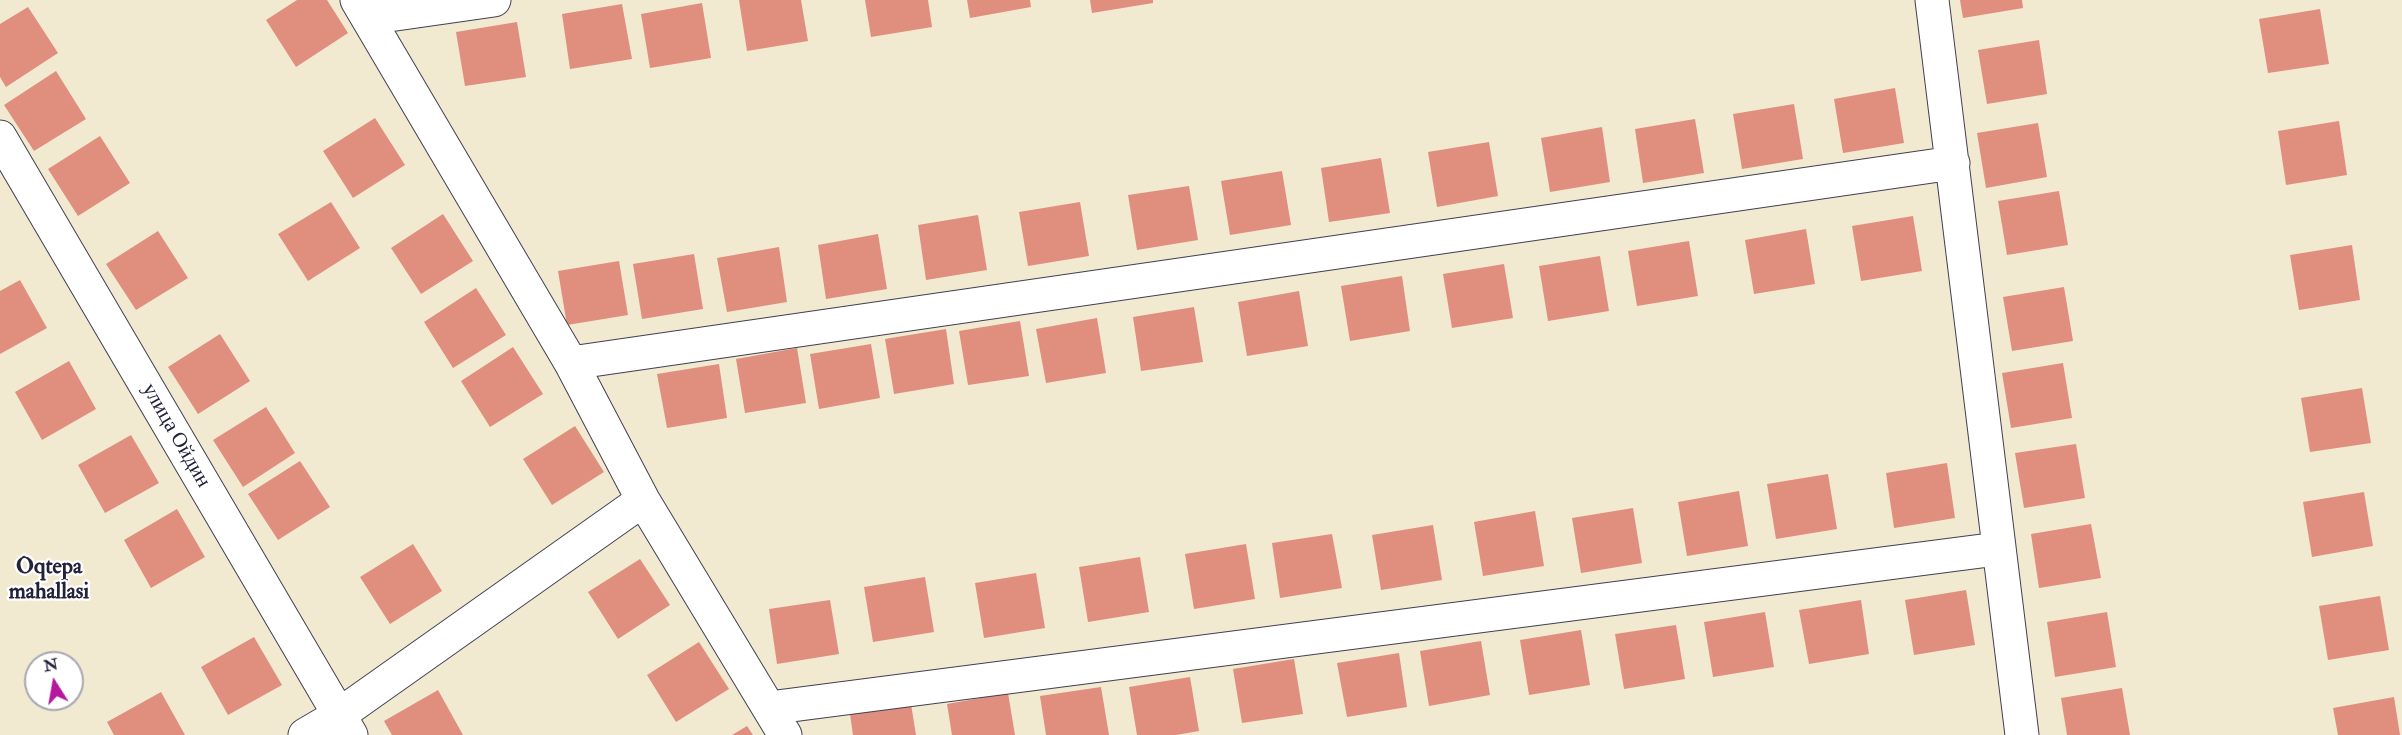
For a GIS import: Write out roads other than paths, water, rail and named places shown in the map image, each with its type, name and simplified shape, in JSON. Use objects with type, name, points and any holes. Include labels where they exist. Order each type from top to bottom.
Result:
[{"type":"street","points":[[494,0],[363,9],[571,363],[643,500],[777,722],[1997,549]]},
{"type":"street","points":[[1932,0],[1997,549],[2022,735]]},
{"type":"street","name":"улица Ойдин","points":[[0,137],[345,725]]},
{"type":"street","points":[[571,363],[1953,163]]},
{"type":"street","points":[[304,735],[345,725],[643,500]]},
{"type":"district","name":"Oqtepa mahallasi","points":[[49,580]]}]
